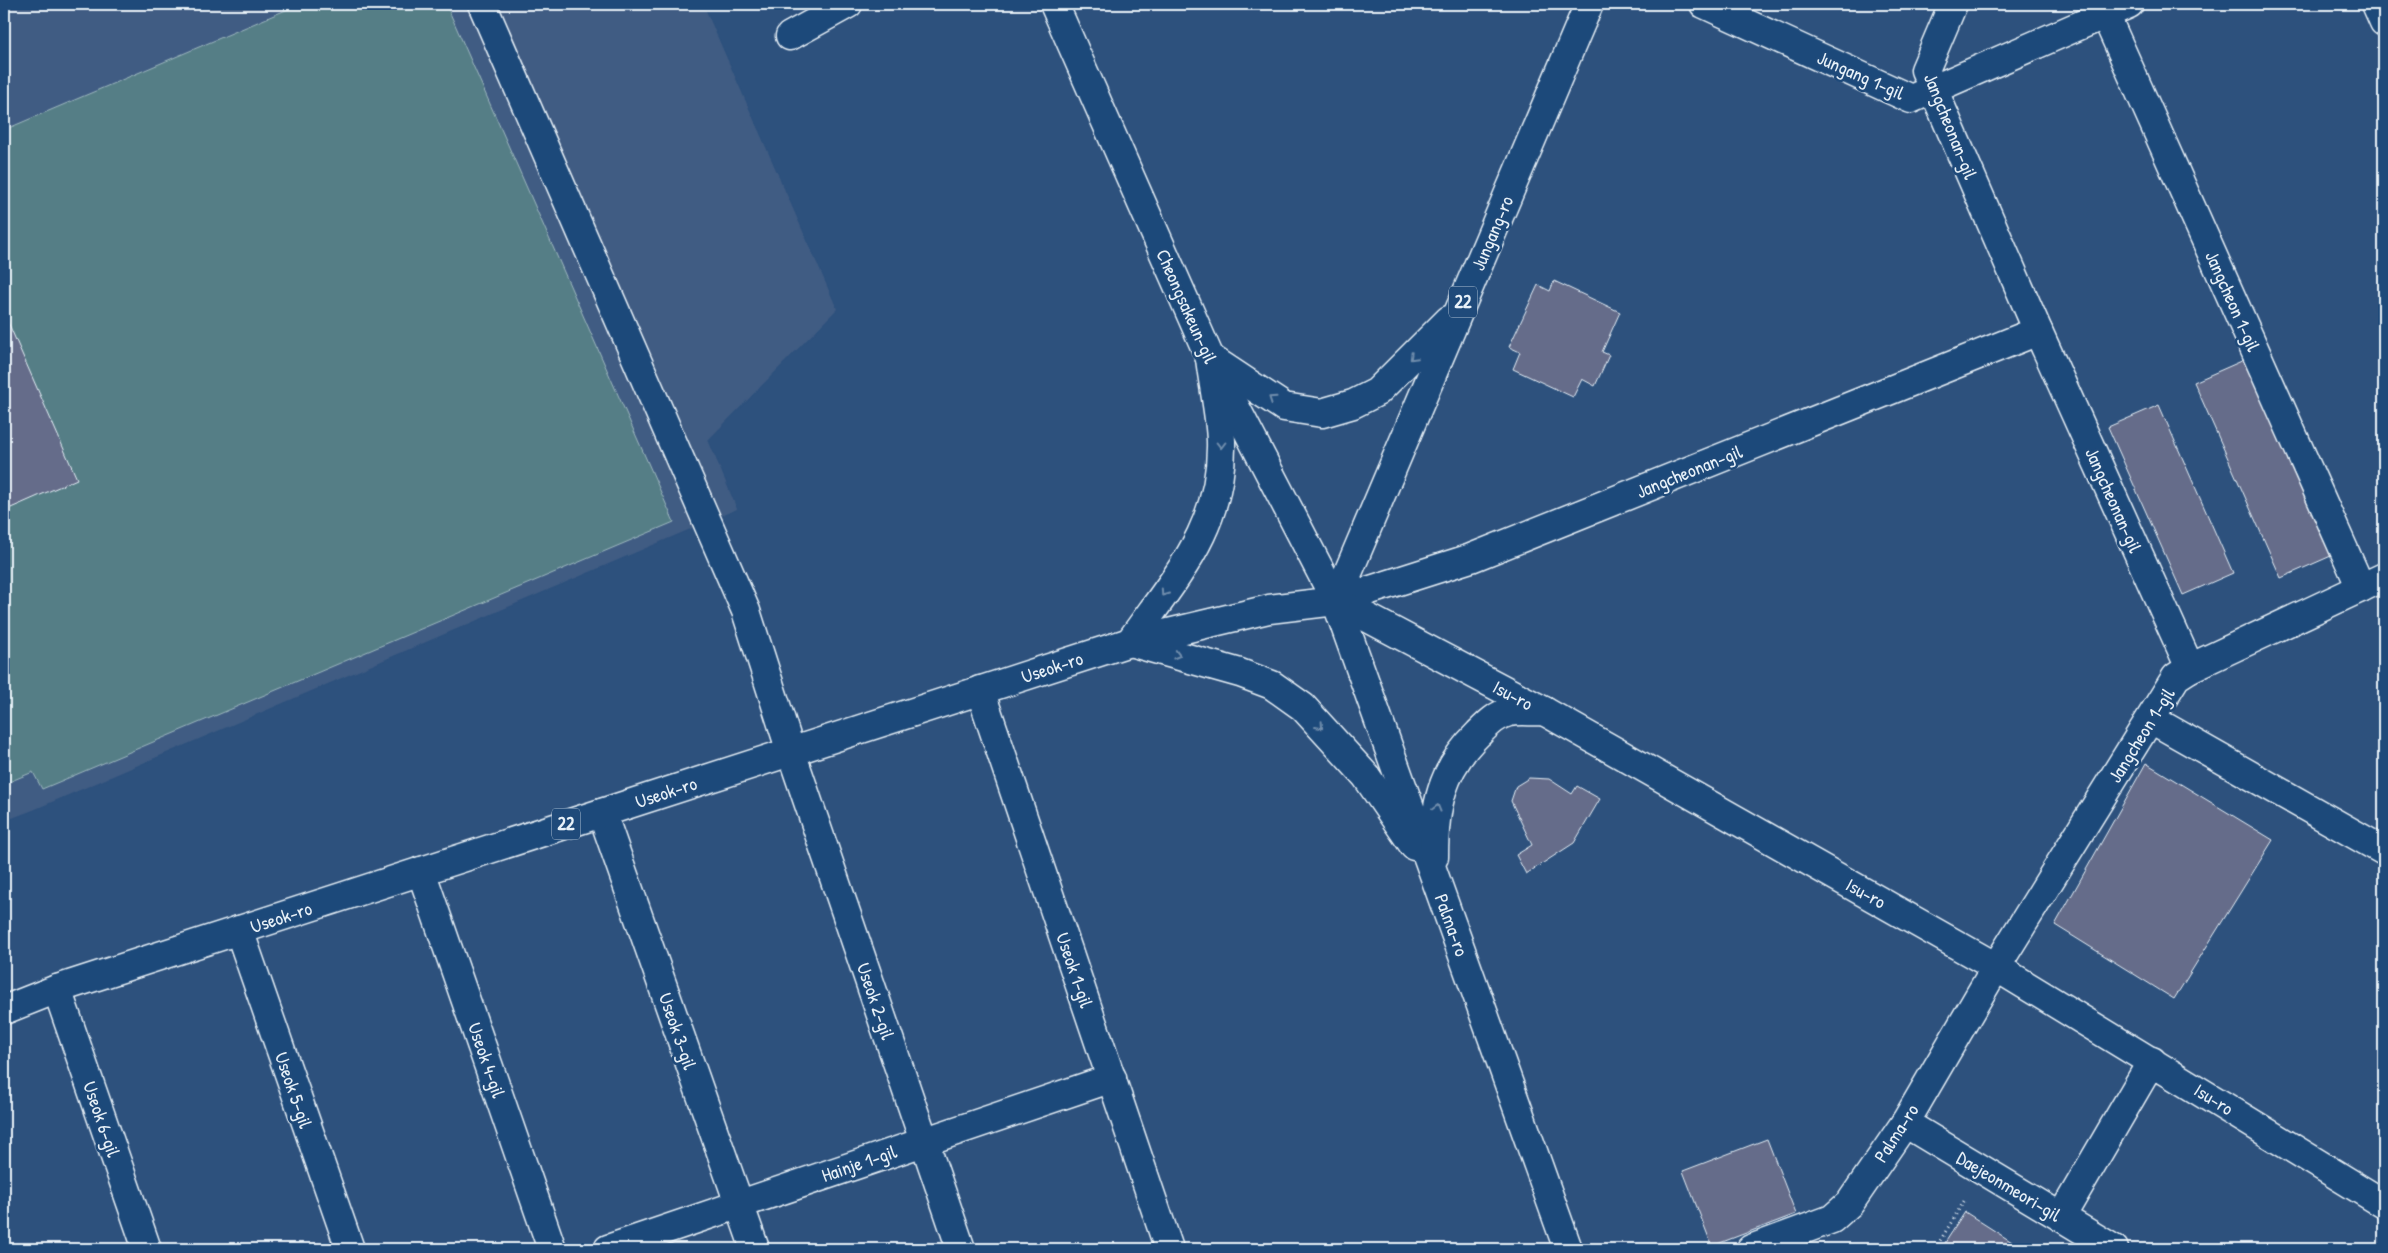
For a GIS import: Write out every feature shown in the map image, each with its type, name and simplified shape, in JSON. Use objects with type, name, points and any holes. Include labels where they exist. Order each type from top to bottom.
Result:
[{"type":"street","name":"Useok 2-gil","points":[[482,4],[746,611],[791,752],[961,1249]]},
{"type":"street","points":[[790,36],[848,4]]},
{"type":"street","name":"Cheongsakeun-gil","points":[[1054,4],[1210,358],[1336,601]]},
{"type":"street","name":"Jungang-ro","points":[[1336,601],[1589,4]]},
{"type":"street","name":"Jungang 1-gil","points":[[1704,4],[1911,99],[2117,9]]},
{"type":"street","name":"Jangcheonan-gil","points":[[1953,4],[1925,70],[2038,331],[2190,668]]},
{"type":"street","points":[[2376,4],[2384,22]]},
{"type":"street","name":"Jangcheon 1-gil","points":[[1996,967],[2176,677],[2190,668],[2373,582],[2117,9]]},
{"type":"street","points":[[1210,358],[1284,408],[1322,413],[1353,404],[1378,392],[1460,310]]},
{"type":"street","name":"Jangcheonan-gil","points":[[1336,601],[1471,558],[2038,331]]},
{"type":"street","points":[[1210,358],[1221,440],[1217,494],[1194,550],[1130,642],[1240,673],[1272,685],[1302,707],[1366,776],[1434,874]]},
{"type":"street","name":"Useok-ro","points":[[4,1010],[57,989],[1130,642],[1269,609],[1336,601]]},
{"type":"street","name":"Isu-ro","points":[[1336,601],[1544,711],[1996,967],[2384,1204]]},
{"type":"street","name":"Palma-ro","points":[[1336,601],[1568,1249]]},
{"type":"street","name":"Useok 1-gil","points":[[980,690],[1170,1249]]},
{"type":"street","points":[[1434,874],[1434,820],[1445,778],[1469,742],[1491,720],[1508,712],[1544,711]]},
{"type":"street","points":[[2151,719],[2384,851]]},
{"type":"street","name":"Useok 3-gil","points":[[602,813],[755,1249]]},
{"type":"street","name":"Useok 4-gil","points":[[421,871],[552,1249]]},
{"type":"street","name":"Useok 5-gil","points":[[239,930],[350,1249]]},
{"type":"street","name":"Palma-ro","points":[[1751,1249],[1782,1244],[1832,1219],[1850,1203],[1905,1123],[1996,967]]},
{"type":"street","name":"Useok 6-gil","points":[[57,989],[148,1249]]},
{"type":"street","points":[[2060,1217],[2152,1061]]},
{"type":"street","name":"Hainje 1-gil","points":[[608,1249],[923,1140],[1112,1078]]},
{"type":"street","name":"Daejeonmeori-gil","points":[[1905,1123],[2114,1249]]},
{"type":"path","points":[[1935,1249],[1984,1170]]},
{"type":"shaded area","points":[[4,4],[703,4],[837,309],[708,440],[737,509],[4,821]]},
{"type":"green space","points":[[300,4],[446,4],[674,522],[42,789],[33,772],[4,784],[4,130]]},
{"type":"building","points":[[1554,281],[1620,312],[1602,352],[1609,355],[1595,386],[1582,379],[1573,397],[1513,369],[1520,352],[1509,347],[1538,285],[1550,291]]},
{"type":"building","points":[[4,313],[77,479],[4,511]]},
{"type":"building","points":[[2244,360],[2331,556],[2281,578],[2194,382]]},
{"type":"building","points":[[2159,405],[2233,573],[2183,595],[2108,427]]},
{"type":"building","points":[[2146,763],[2273,840],[2174,999],[2055,925]]},
{"type":"building","points":[[1529,778],[1549,779],[1572,794],[1577,786],[1600,799],[1574,843],[1526,874],[1516,855],[1532,845],[1511,801],[1516,786]]},
{"type":"building","points":[[1767,1139],[1796,1214],[1712,1246],[1683,1171]]},
{"type":"building","points":[[1965,1212],[2023,1249],[1941,1249]]}]
